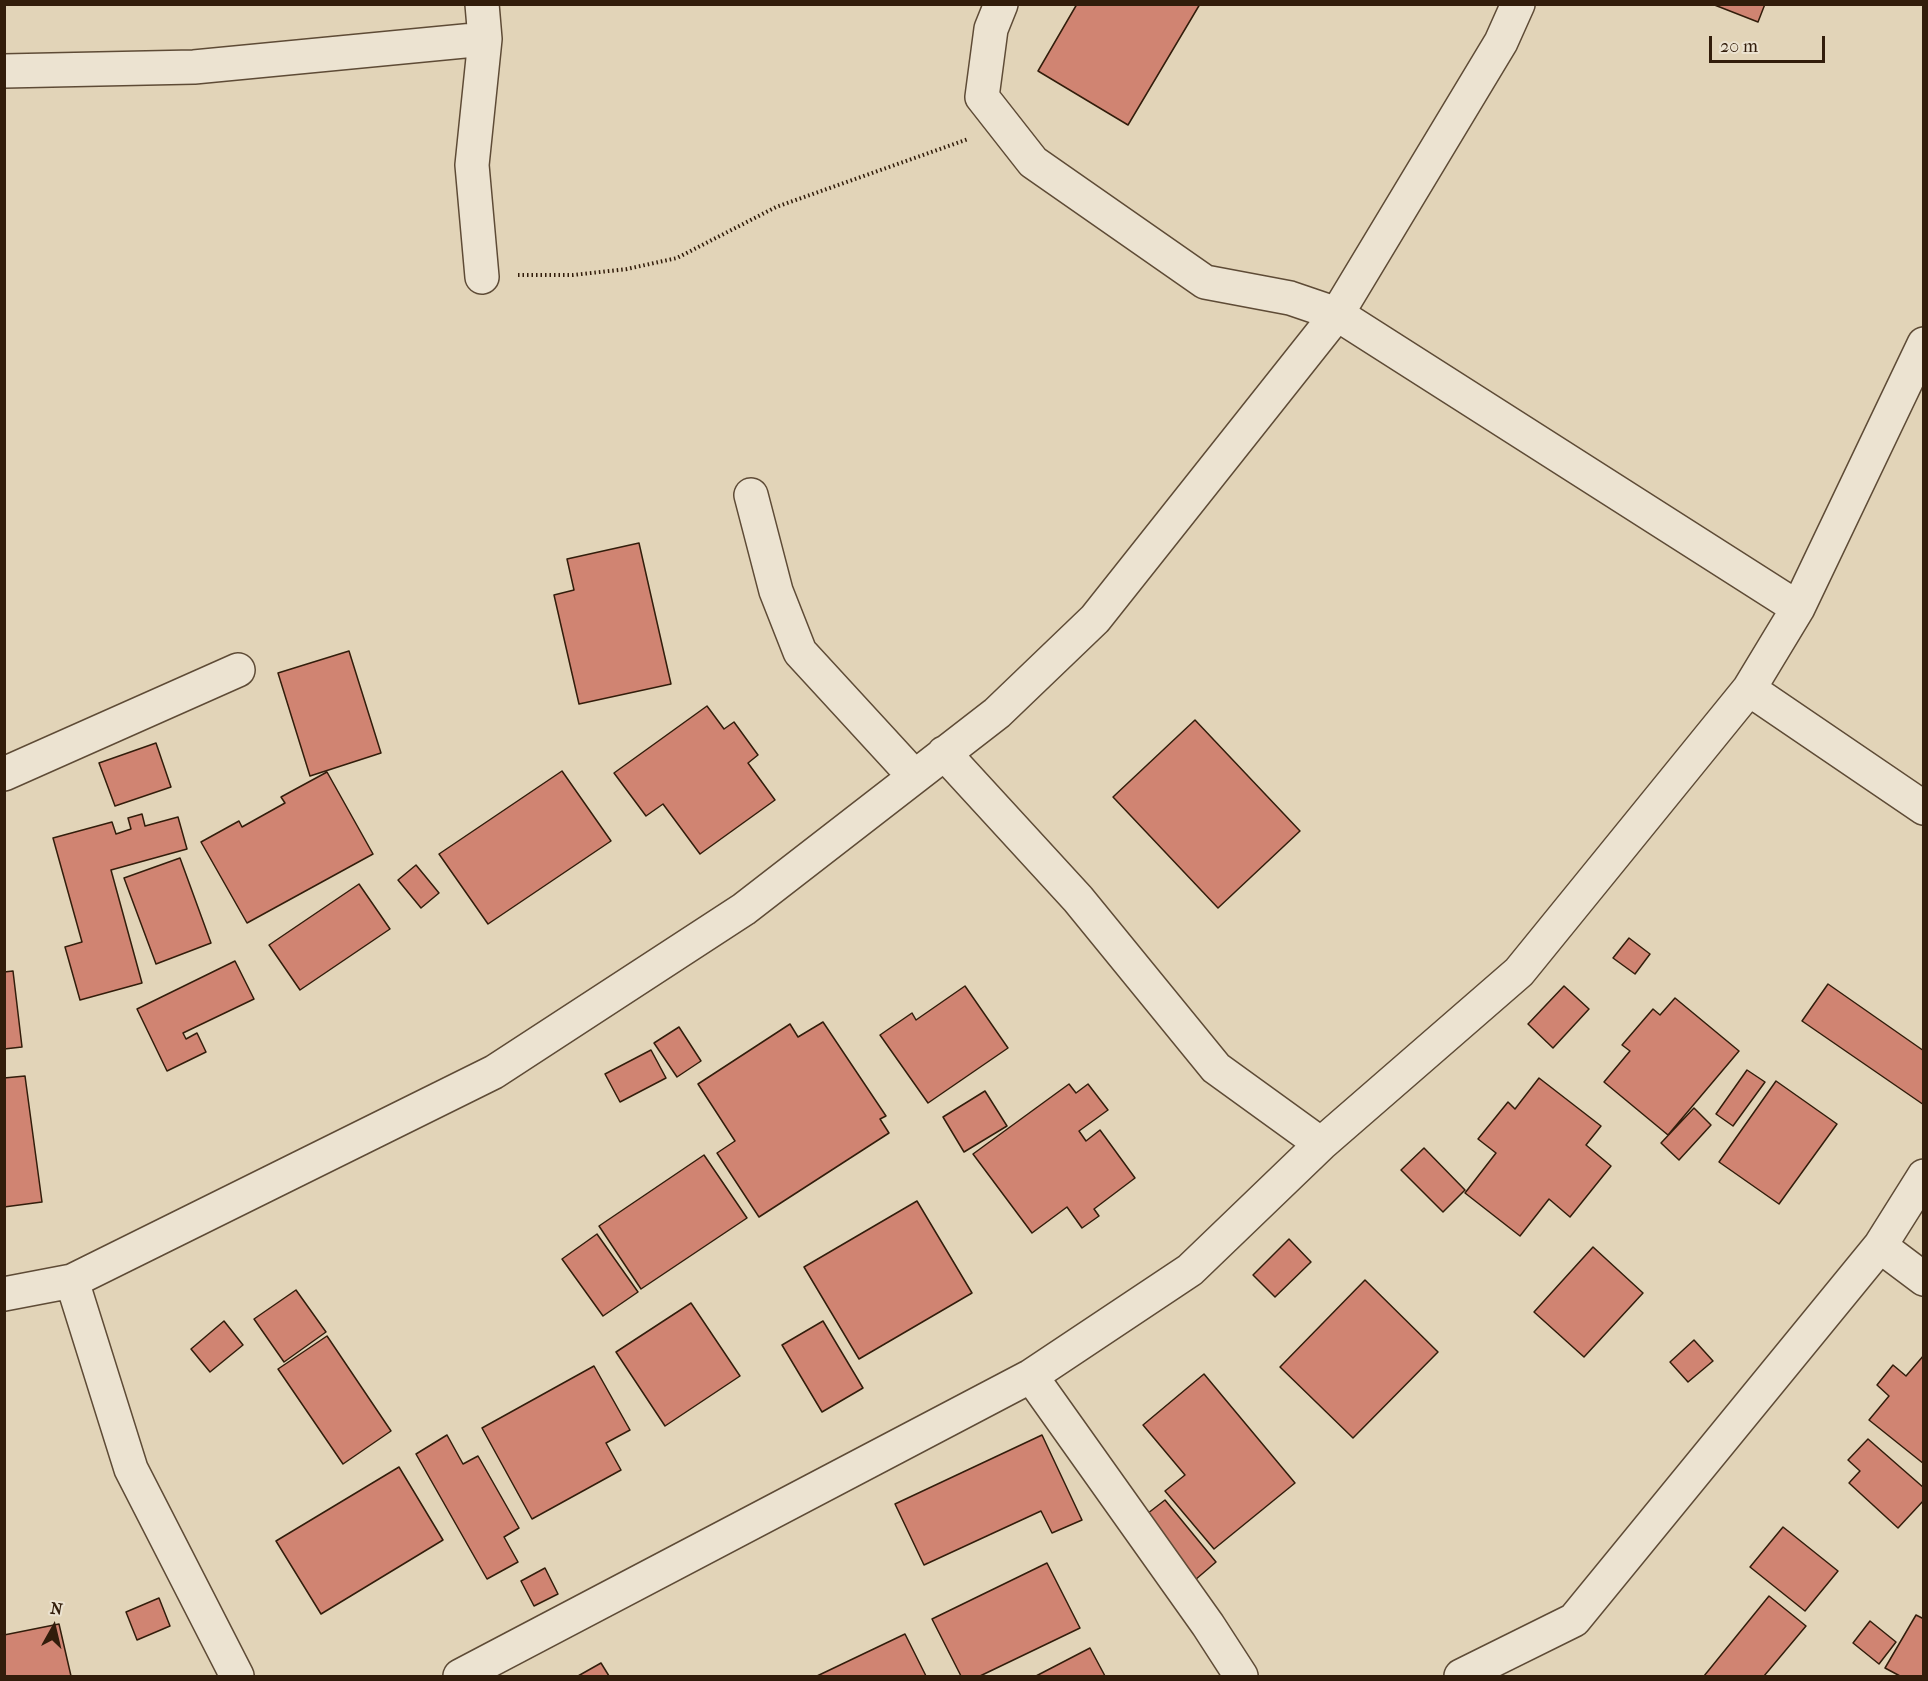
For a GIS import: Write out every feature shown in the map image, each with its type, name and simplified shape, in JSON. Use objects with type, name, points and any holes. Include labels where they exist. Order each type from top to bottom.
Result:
[{"type":"street","points":[[482,4],[486,39],[472,165],[482,277]]},
{"type":"street","points":[[1001,4],[992,29],[982,97],[1032,162],[1205,282],[1290,298],[1337,315],[1798,609]]},
{"type":"street","points":[[4,1294],[72,1281],[494,1072],[744,909],[997,713],[1095,620],[1337,315],[1501,42],[1518,4]]},
{"type":"street","points":[[4,71],[194,67],[486,39]]},
{"type":"street","points":[[460,1677],[1031,1376],[1190,1270],[1321,1144],[1519,972],[1749,689],[1798,609],[1923,344]]},
{"type":"street","points":[[751,495],[776,591],[800,652],[914,776]]},
{"type":"street","points":[[4,774],[238,670]]},
{"type":"street","points":[[1749,689],[1923,808]]},
{"type":"street","points":[[944,753],[1078,899],[1216,1068],[1321,1144]]},
{"type":"street","points":[[1461,1677],[1574,1620],[1880,1246],[1923,1176]]},
{"type":"street","points":[[1880,1246],[1923,1279]]},
{"type":"street","points":[[72,1281],[130,1469],[237,1677]]},
{"type":"street","points":[[1031,1376],[1208,1625],[1241,1677]]},
{"type":"path","points":[[482,277],[573,274],[627,269],[677,258],[776,207],[882,171],[1005,125]]},
{"type":"building","points":[[1077,4],[1200,4],[1128,125],[1038,71]]},
{"type":"building","points":[[1712,4],[1765,4],[1758,22]]},
{"type":"building","points":[[639,543],[671,684],[579,704],[554,595],[574,590],[567,559]]},
{"type":"building","points":[[349,651],[381,753],[310,776],[278,673]]},
{"type":"building","points":[[707,706],[724,729],[734,722],[758,755],[748,763],[775,800],[700,854],[663,804],[646,816],[614,773]]},
{"type":"building","points":[[1195,720],[1300,831],[1218,908],[1113,797]]},
{"type":"building","points":[[156,743],[171,787],[115,806],[99,763]]},
{"type":"building","points":[[562,771],[611,841],[488,924],[439,854]]},
{"type":"building","points":[[327,772],[373,854],[247,923],[201,842],[239,821],[242,827],[285,803],[281,797]]},
{"type":"building","points":[[142,814],[145,826],[178,817],[187,849],[111,870],[142,983],[80,1000],[65,947],[82,942],[53,838],[112,822],[116,834],[131,829],[128,818]]},
{"type":"building","points":[[180,858],[211,943],[156,964],[124,878]]},
{"type":"building","points":[[416,865],[439,893],[421,908],[398,880]]},
{"type":"building","points":[[359,884],[390,929],[300,990],[269,945]]},
{"type":"building","points":[[1629,938],[1650,954],[1635,974],[1613,958]]},
{"type":"building","points":[[235,961],[254,999],[183,1033],[186,1039],[197,1033],[206,1052],[167,1071],[137,1009]]},
{"type":"building","points":[[13,971],[22,1047],[4,1049],[4,972]]},
{"type":"building","points":[[1828,984],[1924,1051],[1924,1105],[1802,1021]]},
{"type":"building","points":[[965,986],[1008,1048],[928,1103],[880,1035],[912,1013],[916,1020]]},
{"type":"building","points":[[1564,986],[1589,1009],[1553,1048],[1528,1024]]},
{"type":"building","points":[[1675,998],[1739,1051],[1668,1135],[1604,1082],[1630,1051],[1622,1045],[1653,1009],[1660,1015]]},
{"type":"building","points":[[823,1022],[886,1116],[880,1119],[889,1133],[759,1217],[717,1153],[735,1141],[698,1084],[790,1024],[798,1037]]},
{"type":"building","points":[[679,1027],[701,1061],[677,1077],[654,1043]]},
{"type":"building","points":[[651,1050],[666,1078],[620,1102],[605,1074]]},
{"type":"building","points":[[1747,1070],[1765,1082],[1733,1126],[1716,1114]]},
{"type":"building","points":[[25,1076],[42,1202],[4,1207],[4,1078]]},
{"type":"building","points":[[1539,1078],[1601,1126],[1586,1145],[1611,1166],[1570,1217],[1549,1199],[1520,1236],[1465,1193],[1496,1153],[1478,1139],[1508,1102],[1515,1109]]},
{"type":"building","points":[[1776,1081],[1837,1124],[1779,1204],[1719,1162]]},
{"type":"building","points":[[1069,1084],[1076,1093],[1088,1084],[1108,1110],[1079,1131],[1086,1141],[1100,1130],[1135,1178],[1094,1209],[1099,1216],[1082,1228],[1067,1207],[1032,1233],[973,1154]]},
{"type":"building","points":[[985,1091],[1007,1126],[964,1152],[943,1117]]},
{"type":"building","points":[[1694,1108],[1711,1125],[1679,1160],[1661,1143]]},
{"type":"building","points":[[1424,1148],[1465,1190],[1443,1212],[1401,1170]]},
{"type":"building","points":[[704,1155],[747,1218],[641,1289],[599,1226]]},
{"type":"building","points":[[917,1201],[972,1293],[859,1359],[804,1267]]},
{"type":"building","points":[[597,1234],[638,1292],[603,1316],[562,1259]]},
{"type":"building","points":[[1289,1239],[1311,1262],[1275,1297],[1253,1275]]},
{"type":"building","points":[[1593,1247],[1643,1293],[1584,1357],[1534,1312]]},
{"type":"building","points":[[1365,1280],[1438,1352],[1353,1438],[1280,1367]]},
{"type":"building","points":[[296,1290],[326,1332],[284,1362],[254,1319]]},
{"type":"building","points":[[691,1303],[740,1376],[665,1426],[616,1352]]},
{"type":"building","points":[[224,1321],[243,1345],[210,1372],[191,1349]]},
{"type":"building","points":[[823,1321],[863,1388],[822,1412],[782,1345]]},
{"type":"building","points":[[327,1336],[391,1431],[343,1464],[278,1369]]},
{"type":"building","points":[[1694,1340],[1713,1361],[1688,1382],[1670,1362]]},
{"type":"building","points":[[1924,1355],[1924,1464],[1869,1420],[1889,1396],[1877,1385],[1893,1365],[1906,1376]]},
{"type":"building","points":[[594,1366],[630,1430],[606,1443],[621,1470],[532,1519],[482,1428]]},
{"type":"building","points":[[1204,1374],[1295,1483],[1214,1549],[1165,1491],[1185,1475],[1143,1425]]},
{"type":"building","points":[[447,1435],[463,1464],[478,1456],[519,1528],[504,1537],[518,1562],[487,1579],[416,1454]]},
{"type":"building","points":[[1042,1435],[1082,1520],[1052,1533],[1041,1511],[924,1565],[895,1504]]},
{"type":"building","points":[[1868,1439],[1924,1488],[1924,1500],[1898,1528],[1849,1483],[1860,1471],[1848,1460]]},
{"type":"building","points":[[399,1467],[443,1540],[321,1614],[276,1541]]},
{"type":"building","points":[[1165,1500],[1216,1562],[1195,1580],[1143,1517]]},
{"type":"building","points":[[1783,1527],[1838,1571],[1805,1611],[1750,1567]]},
{"type":"building","points":[[1047,1563],[1080,1628],[980,1676],[961,1676],[932,1619]]},
{"type":"building","points":[[545,1568],[558,1594],[534,1606],[521,1581]]},
{"type":"building","points":[[1769,1596],[1806,1626],[1764,1676],[1704,1676]]},
{"type":"building","points":[[159,1598],[170,1626],[137,1640],[126,1612]]},
{"type":"building","points":[[1916,1615],[1924,1619],[1924,1676],[1900,1676],[1885,1668]]},
{"type":"building","points":[[1870,1621],[1896,1642],[1879,1664],[1853,1643]]},
{"type":"building","points":[[59,1624],[71,1676],[4,1676],[4,1635]]},
{"type":"building","points":[[905,1634],[926,1676],[817,1676]]},
{"type":"building","points":[[1090,1648],[1105,1676],[1036,1676]]},
{"type":"building","points":[[601,1663],[609,1676],[578,1676]]}]
